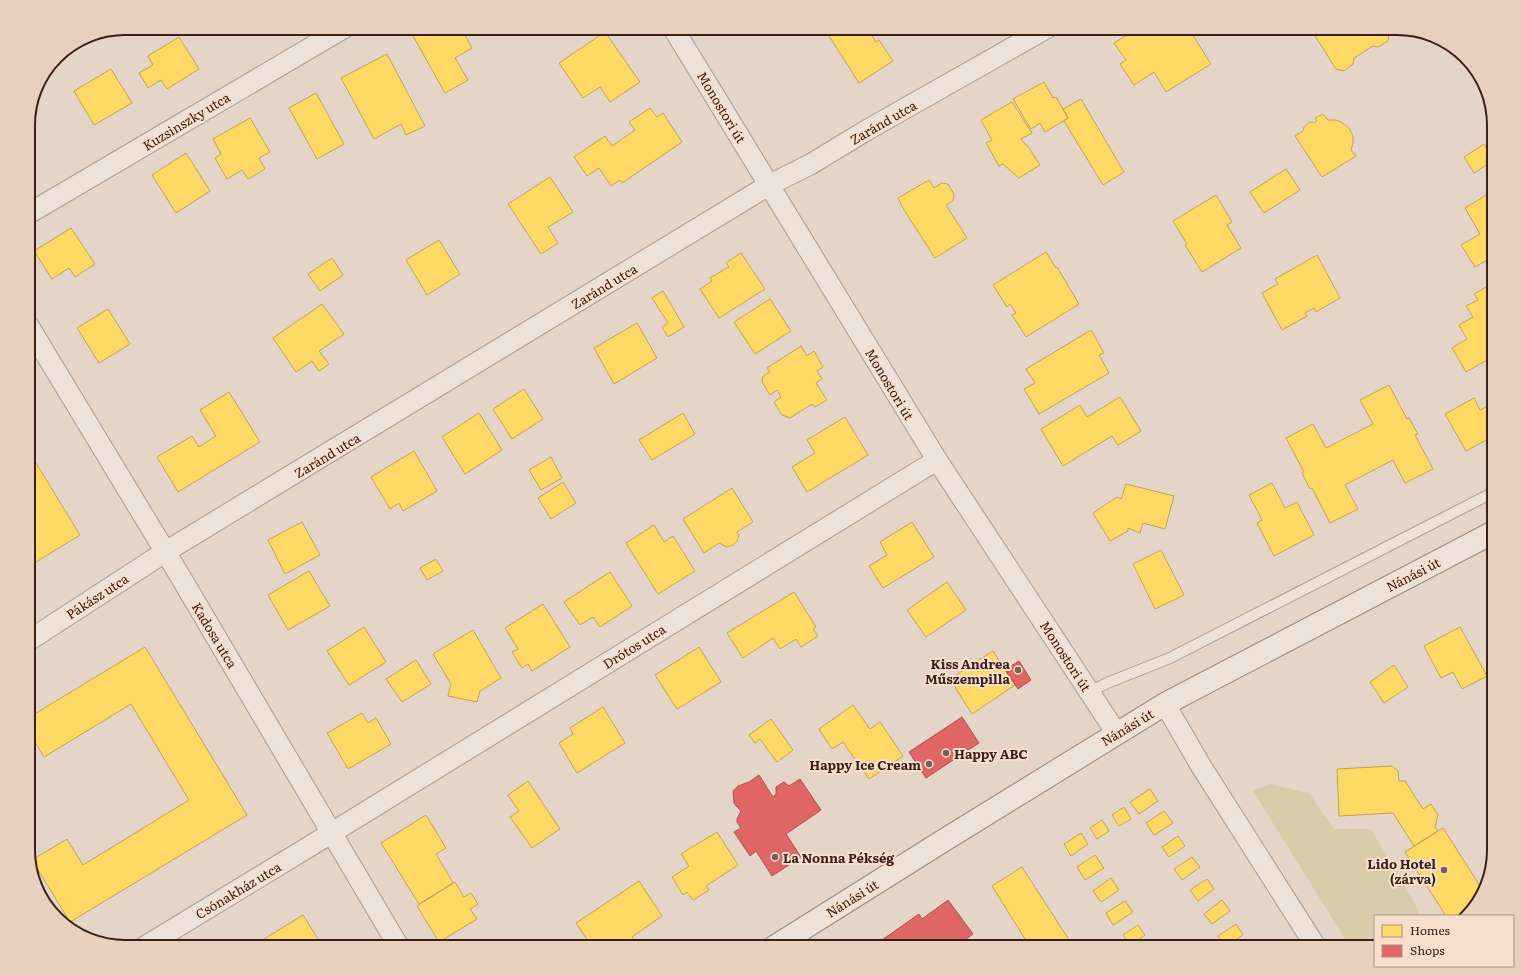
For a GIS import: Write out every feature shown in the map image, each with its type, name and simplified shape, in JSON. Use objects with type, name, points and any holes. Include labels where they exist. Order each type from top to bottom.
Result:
[{"type":"street","name":"Kuzsinszky utca","points":[[35,210],[332,35]]},
{"type":"street","name":"Monostori út","points":[[677,35],[937,460],[1117,734]]},
{"type":"street","name":"Zaránd utca","points":[[166,552],[768,185],[812,164],[867,130],[1035,35]]},
{"type":"street","name":"Kadosa utca","points":[[35,337],[166,552],[395,940]]},
{"type":"street","name":"Drótos utca","points":[[331,833],[937,460]]},
{"type":"street","name":"Nánási út","points":[[785,940],[1165,704],[1487,536]]},
{"type":"street","name":"Pákász utca","points":[[35,636],[166,552]]},
{"type":"street","points":[[1165,704],[1201,766],[1312,940]]},
{"type":"street","name":"Csónakház utca","points":[[155,940],[331,833]]},
{"type":"lane","points":[[1090,692],[1107,683],[1170,658],[1487,496]]},
{"type":"shaded area","points":[[1269,784],[1309,793],[1334,829],[1371,829],[1419,911],[1418,915],[1374,915],[1374,940],[1346,940],[1253,791]]},
{"type":"building: Homes","points":[[413,35],[465,35],[472,48],[455,58],[468,80],[445,93]]},
{"type":"building: Homes","points":[[601,35],[607,35],[640,82],[610,102],[600,87],[583,98],[559,63]]},
{"type":"building: Homes","points":[[828,35],[872,35],[876,42],[879,40],[893,61],[859,83]]},
{"type":"building: Homes","points":[[1127,35],[1193,35],[1211,64],[1166,92],[1154,72],[1134,85],[1120,64],[1126,60],[1114,43]]},
{"type":"building: Homes","points":[[1314,35],[1389,35],[1388,41],[1378,47],[1373,46],[1354,58],[1353,64],[1344,71],[1336,69]]},
{"type":"building: Homes","points":[[179,37],[199,69],[167,89],[161,80],[148,88],[139,73],[153,65],[148,56]]},
{"type":"building: Homes","points":[[387,54],[425,126],[406,135],[401,124],[374,139],[341,78]]},
{"type":"building: Homes","points":[[111,69],[132,103],[94,125],[74,91]]},
{"type":"building: Homes","points":[[1044,82],[1053,98],[1056,97],[1068,118],[1045,132],[1040,123],[1031,129],[1013,99]]},
{"type":"building: Homes","points":[[316,93],[344,144],[317,159],[289,108]]},
{"type":"building: Homes","points":[[1081,99],[1124,172],[1103,185],[1064,121],[1068,118],[1063,109]]},
{"type":"building: Homes","points":[[1012,102],[1032,133],[1021,139],[1027,145],[1040,165],[1019,178],[1003,164],[999,166],[986,143],[992,140],[981,120]]},
{"type":"building: Homes","points":[[650,108],[657,117],[663,113],[682,142],[622,183],[620,180],[611,186],[599,168],[587,176],[574,157],[605,136],[612,146],[635,130],[629,122]]},
{"type":"building: Homes","points":[[1323,114],[1328,120],[1336,120],[1349,128],[1353,136],[1351,150],[1356,156],[1322,177],[1295,136],[1303,131],[1304,127],[1310,122],[1314,123],[1317,121],[1315,118]]},
{"type":"building: Homes","points":[[250,118],[270,152],[259,158],[265,169],[248,179],[242,170],[227,179],[215,158],[221,154],[213,139]]},
{"type":"building: Homes","points":[[1484,144],[1487,149],[1487,165],[1474,173],[1464,157]]},
{"type":"building: Homes","points":[[186,153],[210,191],[176,213],[152,175]]},
{"type":"building: Homes","points":[[1286,169],[1300,190],[1264,213],[1250,192]]},
{"type":"building: Homes","points":[[550,177],[573,212],[548,227],[558,243],[541,254],[508,204]]},
{"type":"building: Homes","points":[[929,180],[934,188],[942,183],[948,184],[954,194],[953,201],[946,205],[967,238],[935,258],[898,198]]},
{"type":"building: Homes","points":[[1216,195],[1232,222],[1227,225],[1241,248],[1202,272],[1185,245],[1187,244],[1173,221]]},
{"type":"building: Homes","points":[[1487,195],[1487,260],[1475,267],[1461,245],[1480,234],[1465,208]]},
{"type":"building: Homes","points":[[71,228],[95,264],[75,277],[69,268],[52,279],[35,250]]},
{"type":"building: Homes","points":[[439,240],[460,274],[427,295],[406,260]]},
{"type":"building: Homes","points":[[1046,252],[1056,268],[1057,267],[1079,304],[1026,337],[1012,315],[1016,313],[1010,304],[1007,307],[993,285]]},
{"type":"building: Homes","points":[[741,253],[765,289],[719,318],[700,289],[712,281],[710,278],[729,267],[726,263]]},
{"type":"building: Homes","points":[[1317,255],[1340,298],[1316,312],[1314,308],[1305,313],[1307,316],[1282,330],[1262,293],[1278,284],[1275,279]]},
{"type":"building: Homes","points":[[332,258],[343,275],[320,291],[308,274]]},
{"type":"building: Homes","points":[[1487,287],[1487,360],[1466,372],[1452,348],[1467,339],[1459,325],[1473,317],[1466,306],[1478,300],[1474,294]]},
{"type":"building: Homes","points":[[663,291],[684,327],[668,337],[662,327],[668,323],[652,298]]},
{"type":"building: Homes","points":[[770,299],[791,331],[755,354],[734,322]]},
{"type":"building: Homes","points":[[322,304],[344,334],[319,351],[329,364],[319,371],[312,361],[296,372],[273,338]]},
{"type":"building: Homes","points":[[108,309],[130,344],[99,363],[77,328]]},
{"type":"building: Homes","points":[[637,323],[657,358],[614,384],[594,348]]},
{"type":"building: Homes","points":[[1091,330],[1104,353],[1099,355],[1109,373],[1039,414],[1024,389],[1035,383],[1026,369]]},
{"type":"building: Homes","points":[[801,346],[807,356],[814,351],[823,367],[817,371],[822,379],[816,383],[827,400],[815,407],[812,404],[790,418],[782,415],[774,402],[781,397],[777,390],[770,395],[762,382],[763,376],[770,372],[767,368]]},
{"type":"building: Homes","points":[[1389,385],[1407,419],[1409,418],[1418,434],[1415,435],[1433,469],[1405,483],[1393,460],[1345,485],[1358,509],[1330,523],[1312,488],[1310,489],[1302,473],[1304,472],[1286,438],[1313,424],[1326,448],[1373,424],[1360,400]]},
{"type":"building: Homes","points":[[524,389],[543,419],[512,439],[493,409]]},
{"type":"building: Homes","points":[[229,392],[260,442],[178,492],[157,457],[192,436],[199,447],[216,436],[200,410]]},
{"type":"building: Homes","points":[[1120,397],[1141,431],[1118,445],[1112,436],[1063,466],[1041,429],[1080,405],[1087,417]]},
{"type":"building: Homes","points":[[1474,398],[1480,410],[1487,406],[1487,440],[1466,451],[1445,414]]},
{"type":"building: Homes","points":[[479,413],[502,450],[465,474],[442,437]]},
{"type":"building: Homes","points":[[683,413],[695,434],[652,460],[639,440]]},
{"type":"building: Homes","points":[[845,417],[868,455],[807,492],[792,467],[815,453],[807,440]]},
{"type":"building: Homes","points":[[414,451],[437,491],[403,511],[399,503],[390,509],[371,477]]},
{"type":"building: Homes","points":[[551,457],[562,478],[541,490],[529,470]]},
{"type":"building: Homes","points":[[35,461],[80,535],[35,563]]},
{"type":"building: Homes","points":[[563,482],[576,503],[551,519],[538,498]]},
{"type":"building: Homes","points":[[1272,483],[1285,508],[1297,502],[1314,535],[1274,556],[1257,523],[1262,520],[1249,495]]},
{"type":"building: Homes","points":[[1126,484],[1174,496],[1165,529],[1143,523],[1140,533],[1128,528],[1128,531],[1110,541],[1093,513],[1117,497],[1121,499]]},
{"type":"building: Homes","points":[[732,488],[753,522],[737,532],[739,535],[737,541],[733,545],[727,547],[719,543],[704,553],[683,519]]},
{"type":"building: Homes","points":[[302,522],[320,555],[285,574],[268,540]]},
{"type":"building: Homes","points":[[912,522],[934,557],[883,588],[869,566],[887,555],[880,542]]},
{"type":"building: Homes","points":[[654,525],[664,542],[673,536],[695,571],[658,594],[626,543]]},
{"type":"building: Homes","points":[[1161,550],[1184,595],[1155,609],[1133,564]]},
{"type":"building: Homes","points":[[436,559],[443,571],[427,580],[420,568]]},
{"type":"building: Homes","points":[[309,571],[330,606],[288,630],[268,595]]},
{"type":"building: Homes","points":[[610,572],[632,606],[600,627],[593,617],[580,625],[564,602]]},
{"type":"building: Homes","points":[[947,582],[966,610],[926,637],[907,610]]},
{"type":"building: Homes","points":[[794,592],[816,627],[813,629],[818,636],[801,647],[796,639],[780,649],[773,638],[743,658],[727,633]]},
{"type":"building: Homes","points":[[543,604],[570,647],[532,671],[528,664],[522,668],[512,652],[518,649],[505,628]]},
{"type":"building: Homes","points":[[364,627],[386,662],[349,685],[327,651]]},
{"type":"building: Homes","points":[[1460,627],[1487,676],[1462,689],[1453,672],[1441,678],[1424,646]]},
{"type":"building: Homes","points":[[473,630],[501,678],[480,691],[477,702],[448,696],[451,684],[433,654]]},
{"type":"building: Homes","points":[[145,647],[247,815],[71,922],[37,869],[35,858],[67,839],[83,865],[189,800],[131,704],[44,757],[35,742],[35,714]]},
{"type":"building: Homes","points":[[699,647],[721,682],[677,709],[655,675]]},
{"type":"building: Homes","points":[[993,651],[1015,685],[972,714],[950,679]]},
{"type":"building: Homes","points":[[416,660],[431,684],[402,702],[386,679]]},
{"type":"building: Homes","points":[[1394,665],[1408,687],[1384,703],[1370,682]]},
{"type":"building: Homes","points":[[853,705],[870,729],[880,722],[903,756],[869,779],[843,742],[832,749],[819,729]]},
{"type":"building: Homes","points":[[603,707],[625,743],[577,773],[559,743],[573,734],[570,728]]},
{"type":"building: Homes","points":[[362,713],[368,723],[376,718],[391,744],[348,769],[327,733]]},
{"type":"building: Homes","points":[[771,719],[793,750],[777,762],[760,739],[755,743],[749,735]]},
{"type":"building: Homes","points":[[1392,766],[1398,771],[1399,781],[1405,781],[1423,809],[1431,804],[1438,815],[1435,827],[1438,831],[1414,846],[1393,813],[1339,816],[1337,769]]},
{"type":"building: Homes","points":[[528,781],[560,829],[532,848],[510,817],[519,811],[508,795]]},
{"type":"building: Homes","points":[[1150,789],[1158,801],[1139,814],[1130,802]]},
{"type":"building: Homes","points":[[1124,807],[1131,819],[1119,826],[1112,815]]},
{"type":"building: Homes","points":[[1164,811],[1173,823],[1154,835],[1146,823]]},
{"type":"building: Homes","points":[[426,815],[446,848],[436,854],[453,883],[419,904],[381,843]]},
{"type":"building: Homes","points":[[1102,820],[1109,831],[1097,839],[1090,828]]},
{"type":"building: Homes","name":"Lido Hotel (zárva)","points":[[1443,828],[1480,885],[1472,900],[1459,915],[1445,915],[1405,852]]},
{"type":"building: Homes","points":[[717,832],[738,865],[706,886],[709,890],[693,900],[687,892],[683,895],[672,877],[689,866],[681,854]]},
{"type":"building: Homes","points":[[1081,833],[1088,844],[1071,856],[1064,844]]},
{"type":"building: Homes","points":[[1178,836],[1185,846],[1169,857],[1162,847]]},
{"type":"building: Homes","points":[[1095,855],[1104,868],[1085,880],[1077,867]]},
{"type":"building: Homes","points":[[1192,857],[1200,867],[1182,880],[1174,869]]},
{"type":"building: Homes","points":[[1022,867],[1069,940],[1026,940],[992,886]]},
{"type":"building: Homes","points":[[1111,878],[1119,890],[1101,902],[1093,891]]},
{"type":"building: Homes","points":[[1207,879],[1214,889],[1198,901],[1190,890]]},
{"type":"building: Homes","points":[[639,881],[662,916],[632,937],[634,940],[587,940],[576,923]]},
{"type":"building: Homes","points":[[455,882],[464,897],[471,893],[478,904],[470,909],[477,919],[442,940],[438,940],[417,906]]},
{"type":"building: Homes","points":[[1222,900],[1230,911],[1212,924],[1204,914]]},
{"type":"building: Homes","points":[[1125,901],[1133,912],[1113,925],[1106,913]]},
{"type":"building: Homes","points":[[303,915],[319,940],[262,940]]},
{"type":"building: Homes","points":[[1236,924],[1243,935],[1236,940],[1221,940],[1218,936]]},
{"type":"building: Homes","points":[[1138,925],[1145,935],[1138,940],[1126,940],[1123,935]]},
{"type":"building: Shops","points":[[1019,661],[1031,680],[1018,689],[1005,670]]},
{"type":"building: Shops","points":[[962,717],[979,743],[926,778],[909,752]]},
{"type":"building: Shops","points":[[759,775],[773,797],[776,794],[776,787],[784,782],[789,786],[800,779],[821,810],[786,834],[801,857],[772,876],[756,851],[750,856],[734,832],[741,828],[737,822],[737,819],[741,811],[734,803],[733,791],[738,786],[749,782]]},
{"type":"building: Shops","points":[[948,900],[973,934],[965,940],[882,940],[919,914],[922,919]]},
{"type":"place","name":"Kiss Andrea Műszempilla","points":[[1018,670]]},
{"type":"place","name":"Happy ABC","points":[[946,753]]},
{"type":"place","name":"Happy Ice Cream","points":[[929,764]]},
{"type":"place","name":"La Nonna Pékség","points":[[775,857]]},
{"type":"place","name":"Lido Hotel (zárva)","points":[[1444,870]]}]
